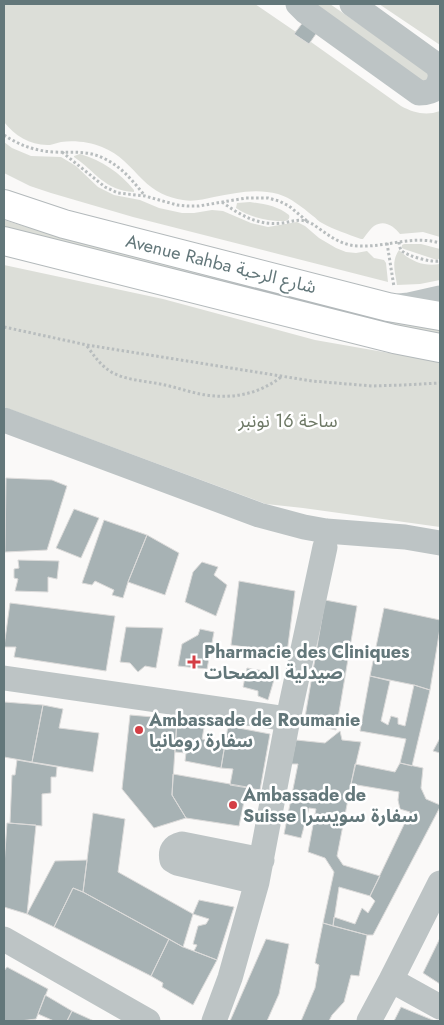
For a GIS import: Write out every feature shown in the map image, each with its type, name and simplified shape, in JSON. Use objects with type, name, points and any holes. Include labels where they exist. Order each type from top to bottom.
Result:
[{"type":"highway","name":"Avenue Rahba شارع الرحبة","points":[[4,204],[64,224],[392,306],[440,316]]},
{"type":"highway","name":"Avenue Rahba شارع الرحبة","points":[[4,241],[394,339],[440,348]]},
{"type":"street","points":[[298,4],[419,93],[435,90],[440,82],[440,78]]},
{"type":"street","points":[[352,4],[438,66],[440,73]]},
{"type":"street","points":[[392,306],[409,305],[440,298]]},
{"type":"street","points":[[4,420],[281,522],[326,531],[405,537],[440,543]]},
{"type":"street","points":[[4,435],[257,530],[325,547],[404,551],[440,556]]},
{"type":"street","points":[[214,1021],[230,978],[259,871],[288,719],[325,547]]},
{"type":"street","points":[[4,678],[288,719]]},
{"type":"street","points":[[369,1021],[440,883]]},
{"type":"street","points":[[4,939],[148,1021]]},
{"type":"street","points":[[391,980],[440,1007]]},
{"type":"path","points":[[4,135],[27,147],[40,150],[90,153],[108,160],[124,171],[145,196]]},
{"type":"path","points":[[62,152],[105,187],[118,193],[145,196],[188,206],[199,206],[246,198],[268,198],[289,206],[332,238],[349,245],[367,246],[411,240],[440,243]]},
{"type":"path","points":[[221,202],[240,215],[260,222],[307,221]]},
{"type":"path","points":[[399,242],[401,250],[407,254],[433,262],[440,261]]},
{"type":"path","points":[[387,243],[392,306]]},
{"type":"path","points":[[4,327],[87,345],[327,382],[372,386],[403,386],[440,382]]},
{"type":"path","points":[[87,345],[97,361],[120,376],[204,395],[244,394],[270,385],[282,376]]},
{"type":"green space","points":[[4,4],[255,4],[296,32],[295,35],[309,44],[311,42],[401,106],[420,113],[440,111],[440,237],[423,232],[400,234],[392,226],[381,223],[374,226],[361,239],[320,222],[292,200],[270,192],[246,192],[187,201],[177,199],[157,191],[119,157],[102,147],[77,141],[43,145],[24,139],[13,132],[4,122]]},
{"type":"green space","points":[[313,4],[330,4],[431,74],[423,85]]},
{"type":"green space","points":[[379,4],[440,4],[440,45]]},
{"type":"green space","points":[[4,142],[12,148],[31,156],[61,157],[76,166],[98,187],[114,195],[140,200],[159,208],[182,213],[212,210],[223,211],[251,223],[268,227],[297,222],[336,248],[356,253],[367,251],[374,258],[384,260],[388,282],[133,217],[30,186],[4,173]]},
{"type":"green space","points":[[80,154],[110,168],[134,192],[124,191],[108,184],[74,157]]},
{"type":"green space","points":[[250,202],[276,207],[289,215],[289,218],[285,221],[266,220],[254,217],[236,208],[237,203]]},
{"type":"green space","points":[[4,220],[57,236],[381,319],[440,326],[440,335],[389,326],[4,228]]},
{"type":"green space","points":[[421,244],[440,249],[440,258],[437,260],[404,249],[402,245]]},
{"type":"green space","points":[[399,250],[418,262],[428,265],[440,264],[440,280],[420,284],[397,285],[394,263]]},
{"type":"green space","name":"ساحة 16 نونبر","points":[[4,265],[163,299],[315,340],[395,354],[440,358],[440,527],[266,504],[4,407]]},
{"type":"building","points":[[304,21],[318,31],[309,44],[294,34]]},
{"type":"building","points":[[6,478],[52,480],[67,486],[47,550],[5,552]]},
{"type":"building","points":[[74,509],[99,518],[81,558],[56,548]]},
{"type":"building","points":[[104,520],[147,535],[123,598],[112,595],[114,590],[95,581],[92,585],[82,583]]},
{"type":"building","points":[[147,535],[179,553],[165,595],[128,582]]},
{"type":"building","points":[[18,560],[59,561],[57,579],[48,577],[48,592],[15,591],[18,579],[14,578],[14,569],[19,568]]},
{"type":"building","points":[[202,562],[218,567],[214,575],[227,585],[216,616],[185,602],[193,572]]},
{"type":"building","points":[[239,581],[295,591],[287,653],[231,645]]},
{"type":"building","points":[[325,600],[357,606],[336,730],[304,723]]},
{"type":"building","points":[[10,603],[115,616],[106,671],[14,657],[16,647],[4,647]]},
{"type":"building","points":[[384,608],[440,620],[430,690],[370,676]]},
{"type":"building","points":[[126,627],[163,628],[156,668],[145,666],[138,672],[130,663],[120,662]]},
{"type":"building","points":[[200,629],[214,632],[207,669],[178,666],[182,644],[198,635]]},
{"type":"building","points":[[247,668],[276,673],[268,700],[258,696],[258,691],[243,687]]},
{"type":"building","points":[[370,676],[390,681],[381,721],[388,725],[391,716],[398,718],[398,724],[405,726],[414,685],[430,690],[412,766],[400,763],[406,739],[360,731]]},
{"type":"building","points":[[4,702],[43,705],[32,762],[4,757]]},
{"type":"building","points":[[43,705],[63,709],[59,728],[99,733],[93,772],[32,762]]},
{"type":"building","points":[[130,715],[177,719],[172,795],[186,818],[154,828],[122,789]]},
{"type":"building","points":[[177,719],[205,722],[202,739],[225,744],[221,768],[185,761],[186,753],[175,752]]},
{"type":"building","points":[[228,726],[270,734],[260,790],[230,785],[233,769],[221,768]]},
{"type":"building","points":[[340,731],[342,740],[361,742],[337,856],[343,865],[380,876],[370,896],[339,887],[333,926],[323,923],[334,872],[325,858],[308,852],[316,809],[309,808],[301,838],[284,834],[298,764],[291,764],[296,740],[325,743]]},
{"type":"building","points":[[440,738],[440,753],[433,751]]},
{"type":"building","points":[[17,760],[57,767],[56,777],[51,777],[51,793],[42,794],[42,826],[10,823],[12,775],[15,775]]},
{"type":"building","points":[[400,763],[423,768],[421,788],[426,799],[440,805],[440,807],[373,935],[333,926],[334,917],[355,924],[362,908],[368,913],[375,901],[370,896],[410,812],[400,809],[399,792],[351,784],[355,764],[395,772]]},
{"type":"building","points":[[173,774],[247,787],[239,826],[186,818],[172,795]]},
{"type":"building","points":[[93,813],[125,819],[118,872],[193,914],[183,947],[83,892]]},
{"type":"building","points":[[7,823],[36,825],[27,914],[4,907]]},
{"type":"building","points":[[87,860],[83,892],[73,888],[54,927],[27,914],[55,861]]},
{"type":"building","points":[[73,888],[169,939],[151,976],[54,927]]},
{"type":"building","points":[[199,900],[234,907],[217,960],[194,951],[197,945],[193,944],[198,926],[206,924],[209,919],[193,914]]},
{"type":"building","points":[[323,923],[367,935],[359,976],[351,975],[344,1002],[329,1021],[301,1021],[315,988],[319,965],[315,963]]},
{"type":"building","points":[[440,938],[440,984],[423,973]]},
{"type":"building","points":[[169,939],[183,947],[217,960],[193,1005],[162,987],[163,983],[151,976]]},
{"type":"building","points":[[266,939],[289,944],[279,994],[267,1021],[230,1021]]},
{"type":"building","points":[[7,967],[48,989],[36,1019],[4,1021],[4,971]]},
{"type":"building","points":[[45,995],[72,1011],[67,1021],[54,1021],[38,1014]]},
{"type":"building","points":[[401,1007],[435,1021],[394,1021]]},
{"type":"building","points":[[72,1011],[94,1021],[67,1021]]},
{"type":"place","name":"Pharmacie des Cliniques صيدلية المصحات","points":[[194,662]]},
{"type":"place","name":"Ambassade de Roumanie سفارة رومانيا","points":[[139,730]]},
{"type":"place","name":"Ambassade de Suisse سفارة سويسرا","points":[[233,805]]}]
